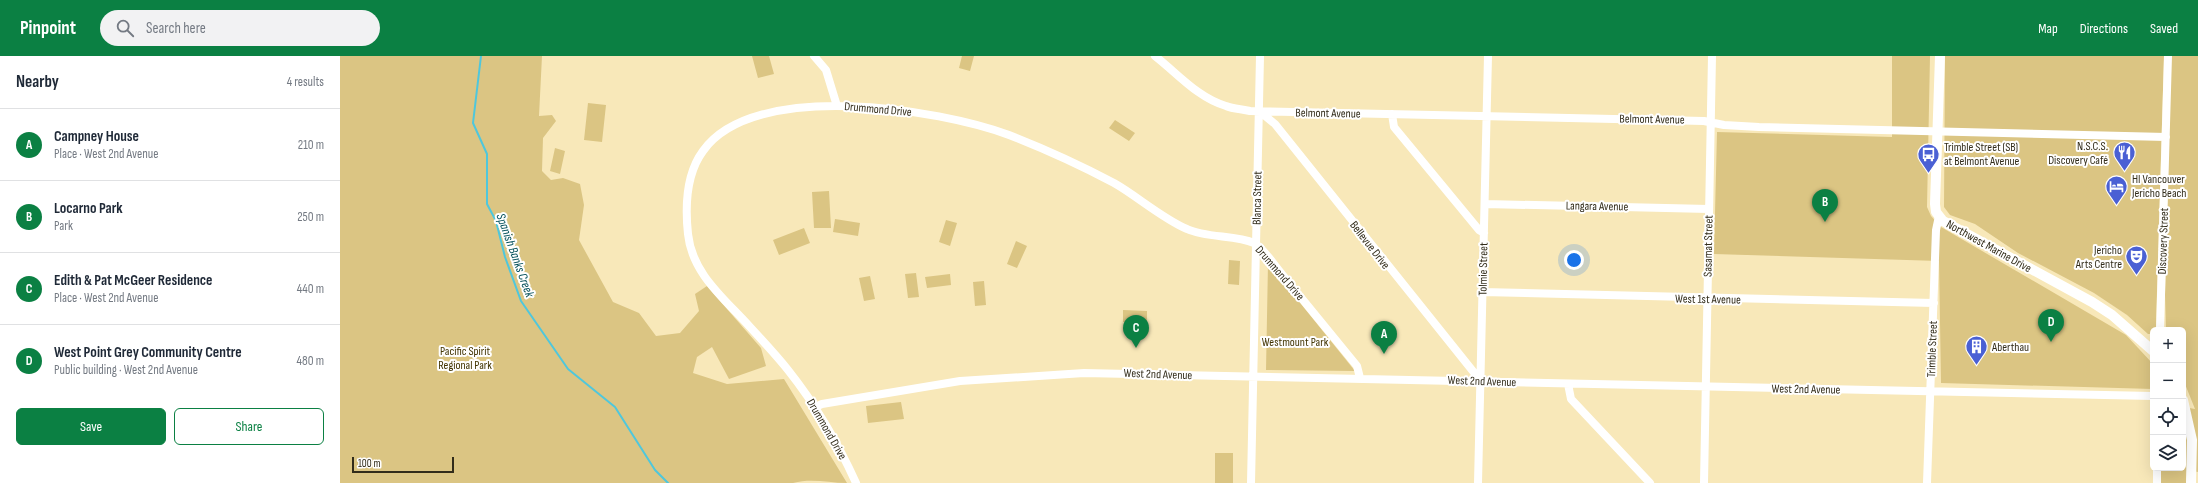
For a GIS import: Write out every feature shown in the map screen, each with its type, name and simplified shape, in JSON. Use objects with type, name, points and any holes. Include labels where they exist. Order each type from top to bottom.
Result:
[{"type":"street","points":[[814,56],[826,70],[837,106]]},
{"type":"street","name":"Belmont Avenue","points":[[1155,56],[1211,100],[1226,106],[1259,111],[1704,120],[1758,127],[2166,137]]},
{"type":"street","name":"Blanca Street","points":[[1251,483],[1260,56]]},
{"type":"street","name":"Tolmie Street","points":[[1478,483],[1488,56]]},
{"type":"street","name":"Sasamat Street","points":[[1704,483],[1712,56]]},
{"type":"street","name":"Northwest Marine Drive","points":[[1940,56],[1935,204],[1939,216],[1943,221],[2092,302],[2112,315],[2150,345]]},
{"type":"street","name":"Discovery Street","points":[[2160,327],[2168,56]]},
{"type":"street","name":"Drummond Drive","points":[[856,483],[835,441],[815,407],[787,368],[721,298],[700,271],[693,258],[688,236],[688,190],[694,166],[704,150],[721,134],[745,120],[788,109],[837,106],[915,112],[970,123],[1008,135],[1067,159],[1115,184],[1187,229],[1256,244],[1357,366],[1360,378]]},
{"type":"street","name":"Bellevue Drive","points":[[1259,111],[1275,124],[1480,380]]},
{"type":"street","points":[[1392,114],[1394,127],[1484,233]]},
{"type":"street","name":"Langara Avenue","points":[[1485,204],[1709,209]]},
{"type":"street","name":"Trimble Street","points":[[1927,483],[1936,230],[1939,216]]},
{"type":"street","name":"West 1st Avenue","points":[[1482,292],[1707,299],[1934,303]]},
{"type":"street","name":"West 2nd Avenue","points":[[815,407],[822,404],[921,386],[1024,375],[1084,372],[2150,396]]},
{"type":"street","points":[[1568,384],[1571,399],[1650,483]]},
{"type":"street","points":[[2186,413],[2192,440],[2191,483]]},
{"type":"street","points":[[2157,483],[2158,471]]},
{"type":"green space","name":"Pacific Spirit Regional Park","points":[[340,56],[542,56],[539,116],[552,115],[556,121],[543,138],[542,171],[551,180],[563,178],[580,184],[584,205],[579,240],[613,302],[639,313],[656,336],[680,333],[699,311],[695,294],[707,286],[761,348],[766,366],[729,379],[712,347],[697,357],[693,373],[727,384],[784,379],[847,483],[813,481],[793,483],[340,483]]},
{"type":"green space","points":[[752,56],[769,56],[774,74],[758,78]]},
{"type":"green space","points":[[962,56],[974,56],[970,71],[959,68]]},
{"type":"green space","points":[[1892,56],[1930,56],[1927,207],[1931,216],[1941,227],[2126,335],[2150,361],[2150,389],[1941,383],[1939,261],[1714,254],[1717,132],[1892,137]]},
{"type":"green space","points":[[1945,56],[2164,56],[2156,327],[2150,327],[2150,334],[2148,334],[2127,315],[2094,293],[2018,253],[1975,224],[1950,215],[1944,207]]},
{"type":"green space","points":[[2171,56],[2198,56],[2198,472],[2187,470],[2186,483],[2161,483],[2161,471],[2186,471],[2186,408],[2195,409],[2186,386],[2186,327],[2166,327],[2165,294]]},
{"type":"green space","points":[[588,103],[606,105],[602,142],[584,140]]},
{"type":"green space","points":[[1115,120],[1135,133],[1129,141],[1109,128]]},
{"type":"green space","points":[[555,148],[565,151],[560,174],[550,171]]},
{"type":"green space","points":[[829,191],[831,228],[814,228],[812,192]]},
{"type":"green space","points":[[835,219],[860,223],[858,236],[833,232]]},
{"type":"green space","points":[[946,220],[957,223],[950,246],[939,242]]},
{"type":"green space","points":[[804,228],[810,243],[779,255],[773,240]]},
{"type":"green space","points":[[1016,241],[1027,246],[1017,268],[1007,264]]},
{"type":"green space","points":[[1229,260],[1240,261],[1239,285],[1228,284]]},
{"type":"green space","name":"Westmount Park","points":[[1268,263],[1355,371],[1266,370]]},
{"type":"green space","points":[[916,273],[919,297],[908,298],[905,274]]},
{"type":"green space","points":[[950,274],[951,285],[927,288],[925,277]]},
{"type":"green space","points":[[870,276],[875,299],[864,301],[859,278]]},
{"type":"green space","points":[[984,281],[986,305],[975,306],[973,282]]},
{"type":"green space","points":[[1123,310],[1147,311],[1147,322],[1123,322]]},
{"type":"green space","points":[[901,402],[904,419],[868,423],[866,406]]},
{"type":"green space","points":[[1215,453],[1233,453],[1233,483],[1215,483]]},
{"type":"waterway","name":"Spanish Banks Creek","points":[[481,56],[473,123],[487,154],[487,204],[496,221],[505,257],[521,301],[568,369],[615,407],[655,470],[668,483]]},
{"type":"place","name":"N.S.C.S. Discovery Café","points":[[2124,172]]},
{"type":"place","name":"Trimble Street (SB) at Belmont Avenue","points":[[1929,174]]},
{"type":"place","name":"HI Vancouver Jericho Beach","points":[[2116,206]]},
{"type":"place","name":"Locarno Park","points":[[1825,222]]},
{"type":"place","name":"Jericho Arts Centre","points":[[2137,276]]},
{"type":"place","name":"West Point Grey Community Centre","points":[[2051,342]]},
{"type":"place","name":"Edith & Pat McGeer Residence","points":[[1136,348]]},
{"type":"place","name":"Campney House","points":[[1384,354]]},
{"type":"place","name":"Aberthau","points":[[1977,366]]}]
